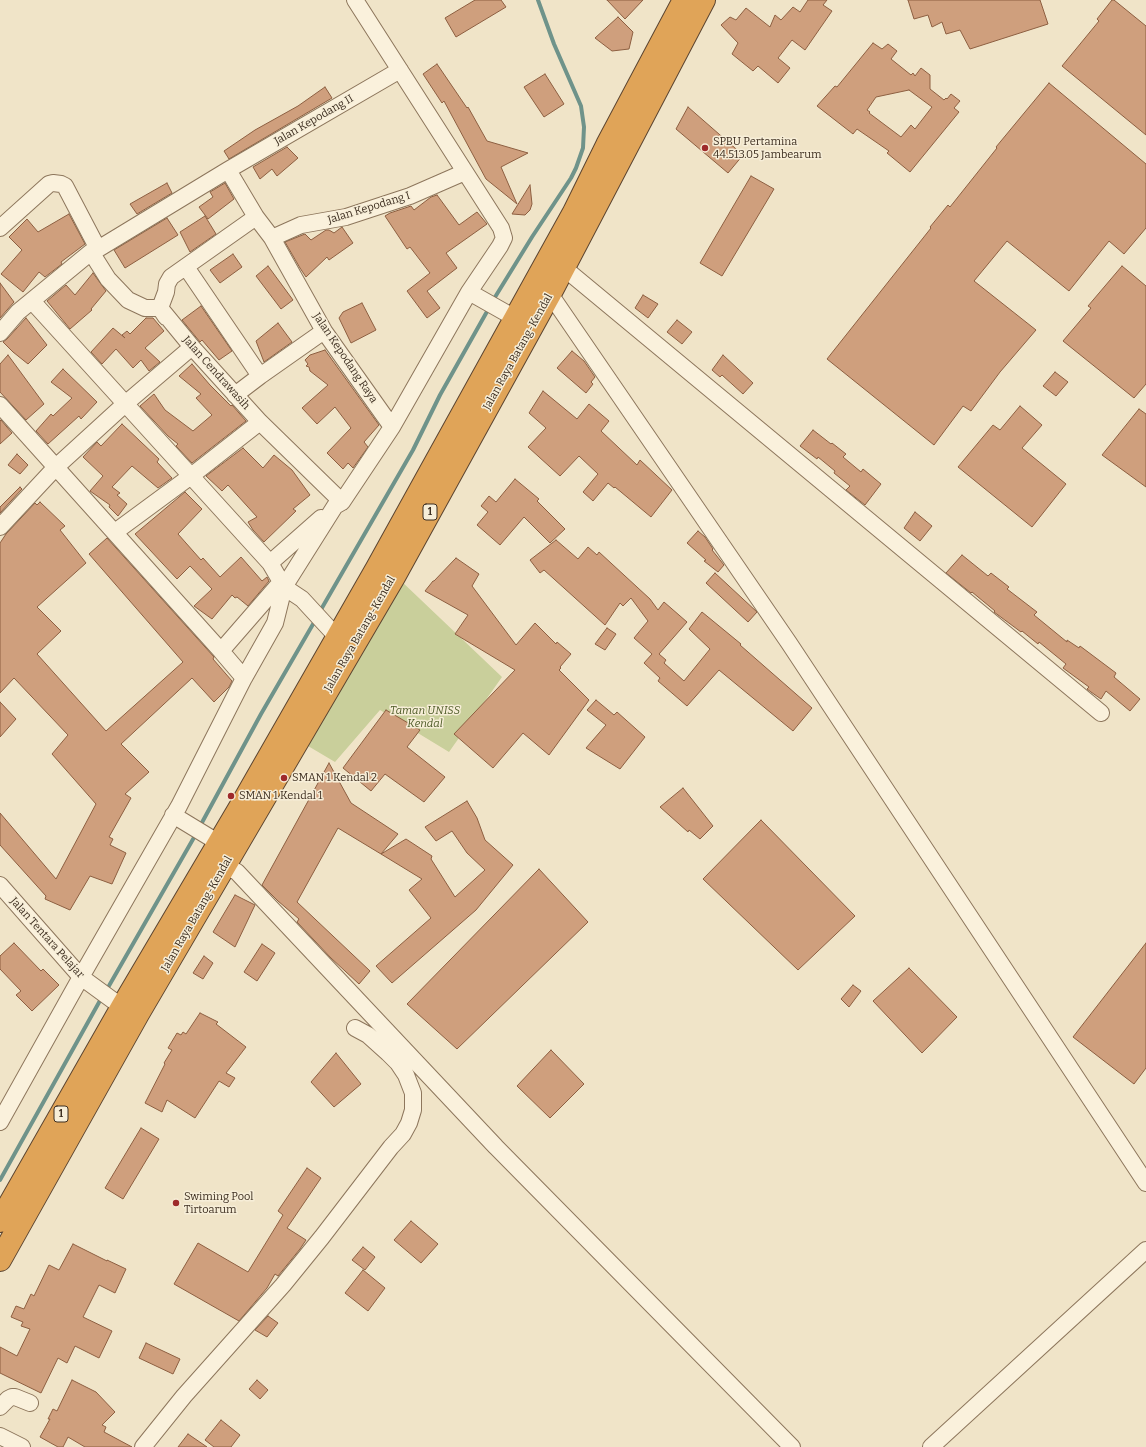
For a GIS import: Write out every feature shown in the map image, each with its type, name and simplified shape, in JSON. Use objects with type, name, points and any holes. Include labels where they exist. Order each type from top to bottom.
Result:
[{"type":"highway","name":"Jalan Raya Batang-Kendal","points":[[0,1260],[123,1006],[211,838],[338,638],[378,568],[506,314],[574,212],[607,145],[684,0]]},
{"type":"highway","name":"Jalan Raya Batang-Kendal","points":[[0,1221],[123,1006],[225,865],[394,577],[564,268],[704,0]]},
{"type":"street","points":[[221,651],[282,584],[392,427],[472,295],[504,238],[501,228],[355,0]]},
{"type":"street","name":"Jalan Kepodang II","points":[[0,333],[18,312],[94,251],[228,170],[400,70]]},
{"type":"street","name":"Jalan Kepodang Raya","points":[[228,170],[256,217],[272,238],[324,331],[392,427]]},
{"type":"street","name":"Jalan Kepodang I","points":[[272,238],[302,225],[346,216],[410,196],[465,172]]},
{"type":"street","points":[[0,228],[49,184],[61,184],[65,186],[108,279],[128,300],[145,308],[160,308],[166,292],[167,284],[171,277],[256,217]]},
{"type":"street","points":[[186,267],[260,376]]},
{"type":"street","points":[[564,268],[1101,713]]},
{"type":"street","points":[[550,294],[789,643],[1146,1183]]},
{"type":"street","points":[[472,295],[506,314]]},
{"type":"street","points":[[32,301],[270,564],[282,584],[302,599],[338,638]]},
{"type":"street","name":"Jalan Cendrawasih","points":[[160,308],[192,347],[235,395],[339,504]]},
{"type":"street","points":[[235,395],[324,331]]},
{"type":"street","points":[[0,527],[56,467],[125,404],[192,347]]},
{"type":"street","points":[[0,404],[244,678]]},
{"type":"street","points":[[114,532],[191,476],[260,422]]},
{"type":"street","points":[[270,564],[339,504]]},
{"type":"street","points":[[0,1122],[84,980],[177,817],[179,806],[244,678],[275,623],[282,584]]},
{"type":"street","points":[[177,817],[211,838]]},
{"type":"street","points":[[225,865],[237,872],[502,1153],[792,1447]]},
{"type":"street","name":"Jalan Tentara Pelajar","points":[[0,885],[84,980],[123,1006]]},
{"type":"street","points":[[143,1447],[189,1390],[283,1285],[391,1147],[403,1134],[409,1124],[413,1110],[413,1093],[406,1075],[398,1063],[388,1053],[368,1036],[355,1028]]},
{"type":"street","points":[[931,1447],[1146,1250]]},
{"type":"street","points":[[0,1408],[8,1398],[12,1397],[30,1403]]},
{"type":"street","points":[[0,1436],[22,1447]]},
{"type":"green space","name":"Taman UNISS Kendal","points":[[399,579],[502,677],[449,752],[380,710],[335,762],[303,743]]},
{"type":"building","points":[[475,0],[501,0],[506,7],[456,37],[445,18]]},
{"type":"building","points":[[607,0],[643,0],[625,19]]},
{"type":"building","points":[[808,0],[827,0],[823,5],[832,11],[805,50],[792,40],[778,58],[790,68],[778,83],[758,66],[753,71],[732,54],[738,43],[721,25],[730,17],[736,20],[746,8],[770,27],[775,15],[781,20],[793,7],[800,12]]},
{"type":"building","points":[[908,0],[1040,0],[1048,24],[970,49],[960,30],[946,34],[942,22],[932,27],[928,15],[914,19]]},
{"type":"building","points":[[1112,0],[1114,0],[1146,26],[1146,135],[1062,66],[1099,21],[1097,19]]},
{"type":"building","points":[[618,17],[633,32],[629,49],[612,51],[595,38]]},
{"type":"building","points":[[873,43],[882,49],[888,44],[897,51],[891,59],[911,75],[913,73],[915,76],[921,68],[930,75],[930,89],[944,100],[951,94],[960,101],[954,108],[959,112],[910,172],[887,153],[889,151],[857,129],[853,134],[817,106],[835,86],[837,87]],"holes":[[[909,90],[932,107],[915,129],[911,125],[901,137],[867,110],[876,97]]]},
{"type":"building","points":[[437,64],[467,108],[468,107],[487,141],[528,153],[501,167],[517,204],[486,179],[444,101],[442,103],[423,74]]},
{"type":"building","points":[[545,74],[564,104],[544,117],[524,87]]},
{"type":"building","points":[[1049,83],[1146,164],[1146,228],[1124,254],[1109,241],[1069,291],[1007,241],[974,281],[1036,330],[1000,372],[971,411],[963,406],[934,445],[827,359],[931,228],[930,227],[948,205],[950,207],[997,148],[996,147]]},
{"type":"building","points":[[325,87],[332,98],[229,159],[224,151],[255,130],[298,106]]},
{"type":"building","points":[[688,107],[743,155],[728,173],[676,129]]},
{"type":"building","points":[[287,147],[298,158],[277,176],[272,169],[260,179],[253,167]]},
{"type":"building","points":[[751,176],[774,189],[722,276],[700,263]]},
{"type":"building","points":[[167,183],[172,193],[137,214],[130,204]]},
{"type":"building","points":[[225,183],[234,199],[208,219],[199,207],[213,197],[210,192]]},
{"type":"building","points":[[530,185],[532,204],[530,210],[525,215],[512,214]]},
{"type":"building","points":[[437,195],[459,225],[477,212],[487,224],[446,253],[457,268],[427,291],[440,308],[427,318],[407,291],[430,273],[410,247],[407,249],[385,216],[411,206],[414,210],[431,197]]},
{"type":"building","points":[[69,214],[85,244],[61,262],[62,264],[45,277],[39,272],[23,292],[1,274],[22,250],[9,237],[27,219],[38,232]]},
{"type":"building","points":[[205,216],[216,234],[190,252],[180,232]]},
{"type":"building","points":[[167,218],[178,235],[125,268],[114,250]]},
{"type":"building","points":[[342,227],[353,243],[329,260],[327,257],[306,277],[285,242],[305,234],[311,240],[326,230],[334,233]]},
{"type":"building","points":[[233,254],[242,267],[220,283],[210,270]]},
{"type":"building","points":[[268,266],[293,300],[281,309],[256,276]]},
{"type":"building","points":[[1122,266],[1146,286],[1146,384],[1134,398],[1063,341],[1091,308],[1088,306]]},
{"type":"building","points":[[93,273],[106,291],[91,309],[92,310],[70,329],[47,301],[66,285],[75,295]]},
{"type":"building","points":[[0,283],[14,302],[0,318]]},
{"type":"building","points":[[643,295],[658,304],[648,318],[635,308]]},
{"type":"building","points":[[362,303],[376,330],[351,343],[339,318],[343,312]]},
{"type":"building","points":[[201,306],[232,351],[219,360],[202,340],[200,342],[182,320]]},
{"type":"building","points":[[26,318],[47,345],[28,364],[3,342]]},
{"type":"building","points":[[146,318],[153,318],[164,331],[145,348],[160,362],[149,371],[141,360],[133,368],[116,349],[102,364],[91,352],[113,328],[125,338],[122,335],[127,331],[130,334]]},
{"type":"building","points":[[677,320],[692,332],[682,344],[667,332]]},
{"type":"building","points":[[278,323],[292,342],[264,362],[256,341]]},
{"type":"building","points":[[325,350],[379,425],[364,442],[368,447],[353,468],[348,463],[343,469],[327,453],[351,428],[335,407],[317,424],[302,408],[328,385],[310,371],[309,367],[306,366],[308,364],[305,360],[310,355]]},
{"type":"building","points":[[572,351],[584,361],[595,377],[591,382],[593,384],[586,393],[557,368]]},
{"type":"building","points":[[8,355],[44,404],[26,420],[0,392],[0,364]]},
{"type":"building","points":[[723,355],[753,383],[743,394],[722,375],[720,377],[712,370]]},
{"type":"building","points":[[192,364],[210,385],[231,406],[232,405],[246,421],[192,463],[176,446],[178,444],[168,436],[140,406],[154,394],[165,410],[193,431],[212,415],[196,398],[201,394],[179,376]]},
{"type":"building","points":[[63,369],[97,402],[81,419],[79,416],[48,444],[36,431],[51,414],[53,416],[72,398],[51,382]]},
{"type":"building","points":[[1055,372],[1068,382],[1056,396],[1043,386]]},
{"type":"building","points":[[543,391],[577,419],[589,404],[609,421],[601,431],[637,465],[640,460],[672,490],[651,517],[615,487],[614,488],[608,483],[593,501],[583,492],[598,474],[579,456],[560,476],[528,447],[546,428],[529,413]]},
{"type":"building","points":[[1020,406],[1042,425],[1022,448],[1066,484],[1032,527],[958,467],[993,425],[1000,430]]},
{"type":"building","points":[[1139,409],[1146,414],[1146,487],[1102,455]]},
{"type":"building","points":[[1,420],[12,433],[0,444],[0,421]]},
{"type":"building","points":[[122,424],[159,459],[157,462],[172,478],[158,488],[132,466],[112,487],[120,493],[117,495],[127,504],[118,516],[109,507],[110,505],[90,491],[103,476],[83,457],[97,442],[101,446]]},
{"type":"building","points":[[813,430],[846,454],[843,457],[861,472],[863,469],[881,484],[865,505],[846,490],[850,486],[834,473],[835,471],[818,457],[817,459],[800,446]]},
{"type":"building","points":[[243,448],[263,468],[274,455],[292,470],[310,495],[293,509],[296,511],[264,542],[248,522],[257,517],[228,485],[222,491],[206,476]]},
{"type":"building","points":[[17,454],[28,465],[20,474],[8,465]]},
{"type":"building","points":[[515,479],[539,499],[537,501],[565,529],[550,543],[524,517],[500,545],[477,525],[488,512],[481,506],[489,496],[496,502]]},
{"type":"building","points":[[20,487],[22,489],[0,513],[0,507]]},
{"type":"building","points":[[185,492],[202,509],[178,534],[201,560],[203,558],[220,577],[241,557],[262,581],[267,577],[269,581],[248,606],[232,595],[212,619],[194,606],[212,589],[190,566],[177,579],[135,534]]},
{"type":"building","points":[[40,502],[65,526],[60,530],[86,563],[37,607],[61,631],[37,654],[106,731],[183,662],[89,554],[107,538],[214,657],[213,659],[232,681],[229,687],[214,702],[192,678],[121,744],[149,772],[125,794],[131,798],[109,837],[113,839],[110,845],[126,853],[112,884],[90,876],[70,910],[45,899],[46,896],[0,845],[0,813],[56,879],[96,804],[52,754],[68,735],[14,678],[0,693],[0,543],[6,534],[35,503],[37,505]]},
{"type":"building","points":[[915,512],[932,526],[920,541],[904,528]]},
{"type":"building","points":[[698,531],[705,537],[713,549],[712,550],[724,565],[718,572],[704,561],[706,560],[687,543]]},
{"type":"building","points":[[556,540],[578,559],[588,547],[597,555],[599,552],[650,599],[658,610],[664,602],[687,622],[659,654],[666,660],[664,663],[684,681],[710,649],[689,629],[702,612],[741,644],[740,645],[812,708],[793,731],[719,670],[687,706],[658,681],[660,678],[644,663],[652,654],[634,638],[648,621],[631,598],[623,606],[620,603],[605,625],[544,570],[540,573],[530,560]]},
{"type":"building","points":[[962,555],[988,576],[991,573],[1009,587],[1007,589],[1037,612],[1034,615],[1067,642],[1067,640],[1079,648],[1080,646],[1116,673],[1114,677],[1140,699],[1130,711],[1106,691],[1101,699],[1087,689],[1089,687],[1063,668],[1066,664],[1039,642],[1038,644],[994,612],[995,611],[972,592],[971,593],[946,573]]},
{"type":"building","points":[[456,558],[479,574],[472,586],[516,645],[535,623],[556,644],[557,642],[571,654],[559,670],[589,700],[549,755],[523,733],[493,768],[454,734],[515,670],[455,634],[468,615],[425,591]]},
{"type":"building","points":[[715,573],[757,612],[748,622],[706,583]]},
{"type":"building","points":[[607,628],[616,634],[605,650],[595,644]]},
{"type":"building","points":[[596,700],[614,715],[617,712],[645,737],[620,769],[586,748],[606,725],[587,710]]},
{"type":"building","points":[[0,702],[16,719],[0,737]]},
{"type":"building","points":[[386,710],[420,730],[407,747],[445,777],[424,802],[385,774],[371,791],[343,768]]},
{"type":"building","points":[[329,763],[351,803],[398,834],[381,854],[338,828],[297,902],[370,971],[359,984],[331,958],[297,922],[299,919],[262,885]]},
{"type":"building","points":[[683,788],[713,826],[700,839],[689,830],[688,832],[660,807]]},
{"type":"building","points":[[467,801],[477,818],[485,840],[513,865],[476,910],[392,983],[376,966],[431,918],[409,890],[422,879],[381,854],[406,839],[432,856],[431,859],[455,897],[485,870],[467,853],[452,831],[436,841],[425,827]]},
{"type":"building","points":[[761,820],[855,916],[798,970],[703,879]]},
{"type":"building","points":[[539,869],[588,922],[457,1049],[407,1004]]},
{"type":"building","points":[[235,895],[255,905],[235,947],[213,932]]},
{"type":"building","points":[[14,943],[41,971],[43,969],[59,985],[32,1011],[16,995],[21,991],[0,969],[0,956]]},
{"type":"building","points":[[1146,943],[1146,1068],[1134,1084],[1073,1037]]},
{"type":"building","points":[[262,944],[275,953],[257,981],[244,972]]},
{"type":"building","points":[[204,956],[213,963],[203,979],[193,973]]},
{"type":"building","points":[[909,968],[957,1017],[922,1053],[873,1001]]},
{"type":"building","points":[[853,985],[861,991],[849,1007],[841,999]]},
{"type":"building","points":[[200,1013],[218,1022],[216,1024],[246,1047],[226,1073],[235,1078],[229,1087],[219,1081],[195,1118],[167,1100],[162,1112],[145,1103],[165,1064],[164,1063],[172,1050],[168,1048],[177,1033],[181,1035],[183,1032],[186,1034]]},
{"type":"building","points":[[551,1050],[584,1084],[550,1118],[517,1086]]},
{"type":"building","points":[[336,1053],[361,1084],[334,1107],[311,1082]]},
{"type":"building","points":[[141,1128],[159,1139],[123,1199],[105,1188]]},
{"type":"building","points":[[307,1168],[321,1178],[287,1228],[306,1240],[278,1276],[275,1274],[267,1288],[239,1321],[174,1284],[198,1243],[248,1272],[283,1215],[278,1211]]},
{"type":"building","points":[[411,1221],[438,1244],[421,1263],[394,1240]]},
{"type":"building","points":[[73,1244],[126,1269],[115,1293],[99,1285],[83,1317],[112,1331],[99,1358],[75,1346],[67,1363],[58,1358],[41,1393],[0,1373],[0,1347],[17,1356],[30,1329],[21,1326],[23,1322],[11,1317],[16,1306],[24,1309],[31,1294],[34,1296],[49,1265],[59,1270]]},
{"type":"building","points":[[363,1247],[375,1257],[365,1270],[352,1260]]},
{"type":"building","points":[[363,1270],[385,1288],[368,1311],[345,1293]]},
{"type":"building","points":[[268,1316],[278,1323],[267,1337],[255,1330]]},
{"type":"building","points":[[146,1343],[180,1359],[173,1374],[139,1358]]},
{"type":"building","points":[[72,1380],[96,1392],[115,1412],[102,1425],[106,1427],[104,1432],[132,1447],[85,1447],[68,1437],[63,1447],[58,1447],[40,1437],[50,1419],[48,1419],[53,1409],[57,1411]]},
{"type":"building","points":[[257,1380],[268,1390],[260,1399],[249,1389]]},
{"type":"building","points":[[221,1420],[240,1435],[231,1447],[214,1447],[205,1440]]},
{"type":"building","points":[[188,1434],[207,1447],[178,1447]]},
{"type":"waterway","points":[[492,302],[571,178],[583,148],[584,127],[581,106],[554,44],[538,0]]},
{"type":"waterway","points":[[319,613],[413,450],[440,395],[489,308]]},
{"type":"waterway","points":[[199,828],[261,714],[316,619]]},
{"type":"waterway","points":[[106,991],[196,834]]},
{"type":"waterway","points":[[0,1180],[102,997]]},
{"type":"place","name":"SPBU Pertamina 44.513.05 Jambearum","points":[[705,148]]},
{"type":"place","name":"SMAN 1 Kendal 2","points":[[284,778]]},
{"type":"place","name":"SMAN 1 Kendal 1","points":[[231,796]]},
{"type":"place","name":"Swiming Pool Tirtoarum","points":[[176,1203]]}]
